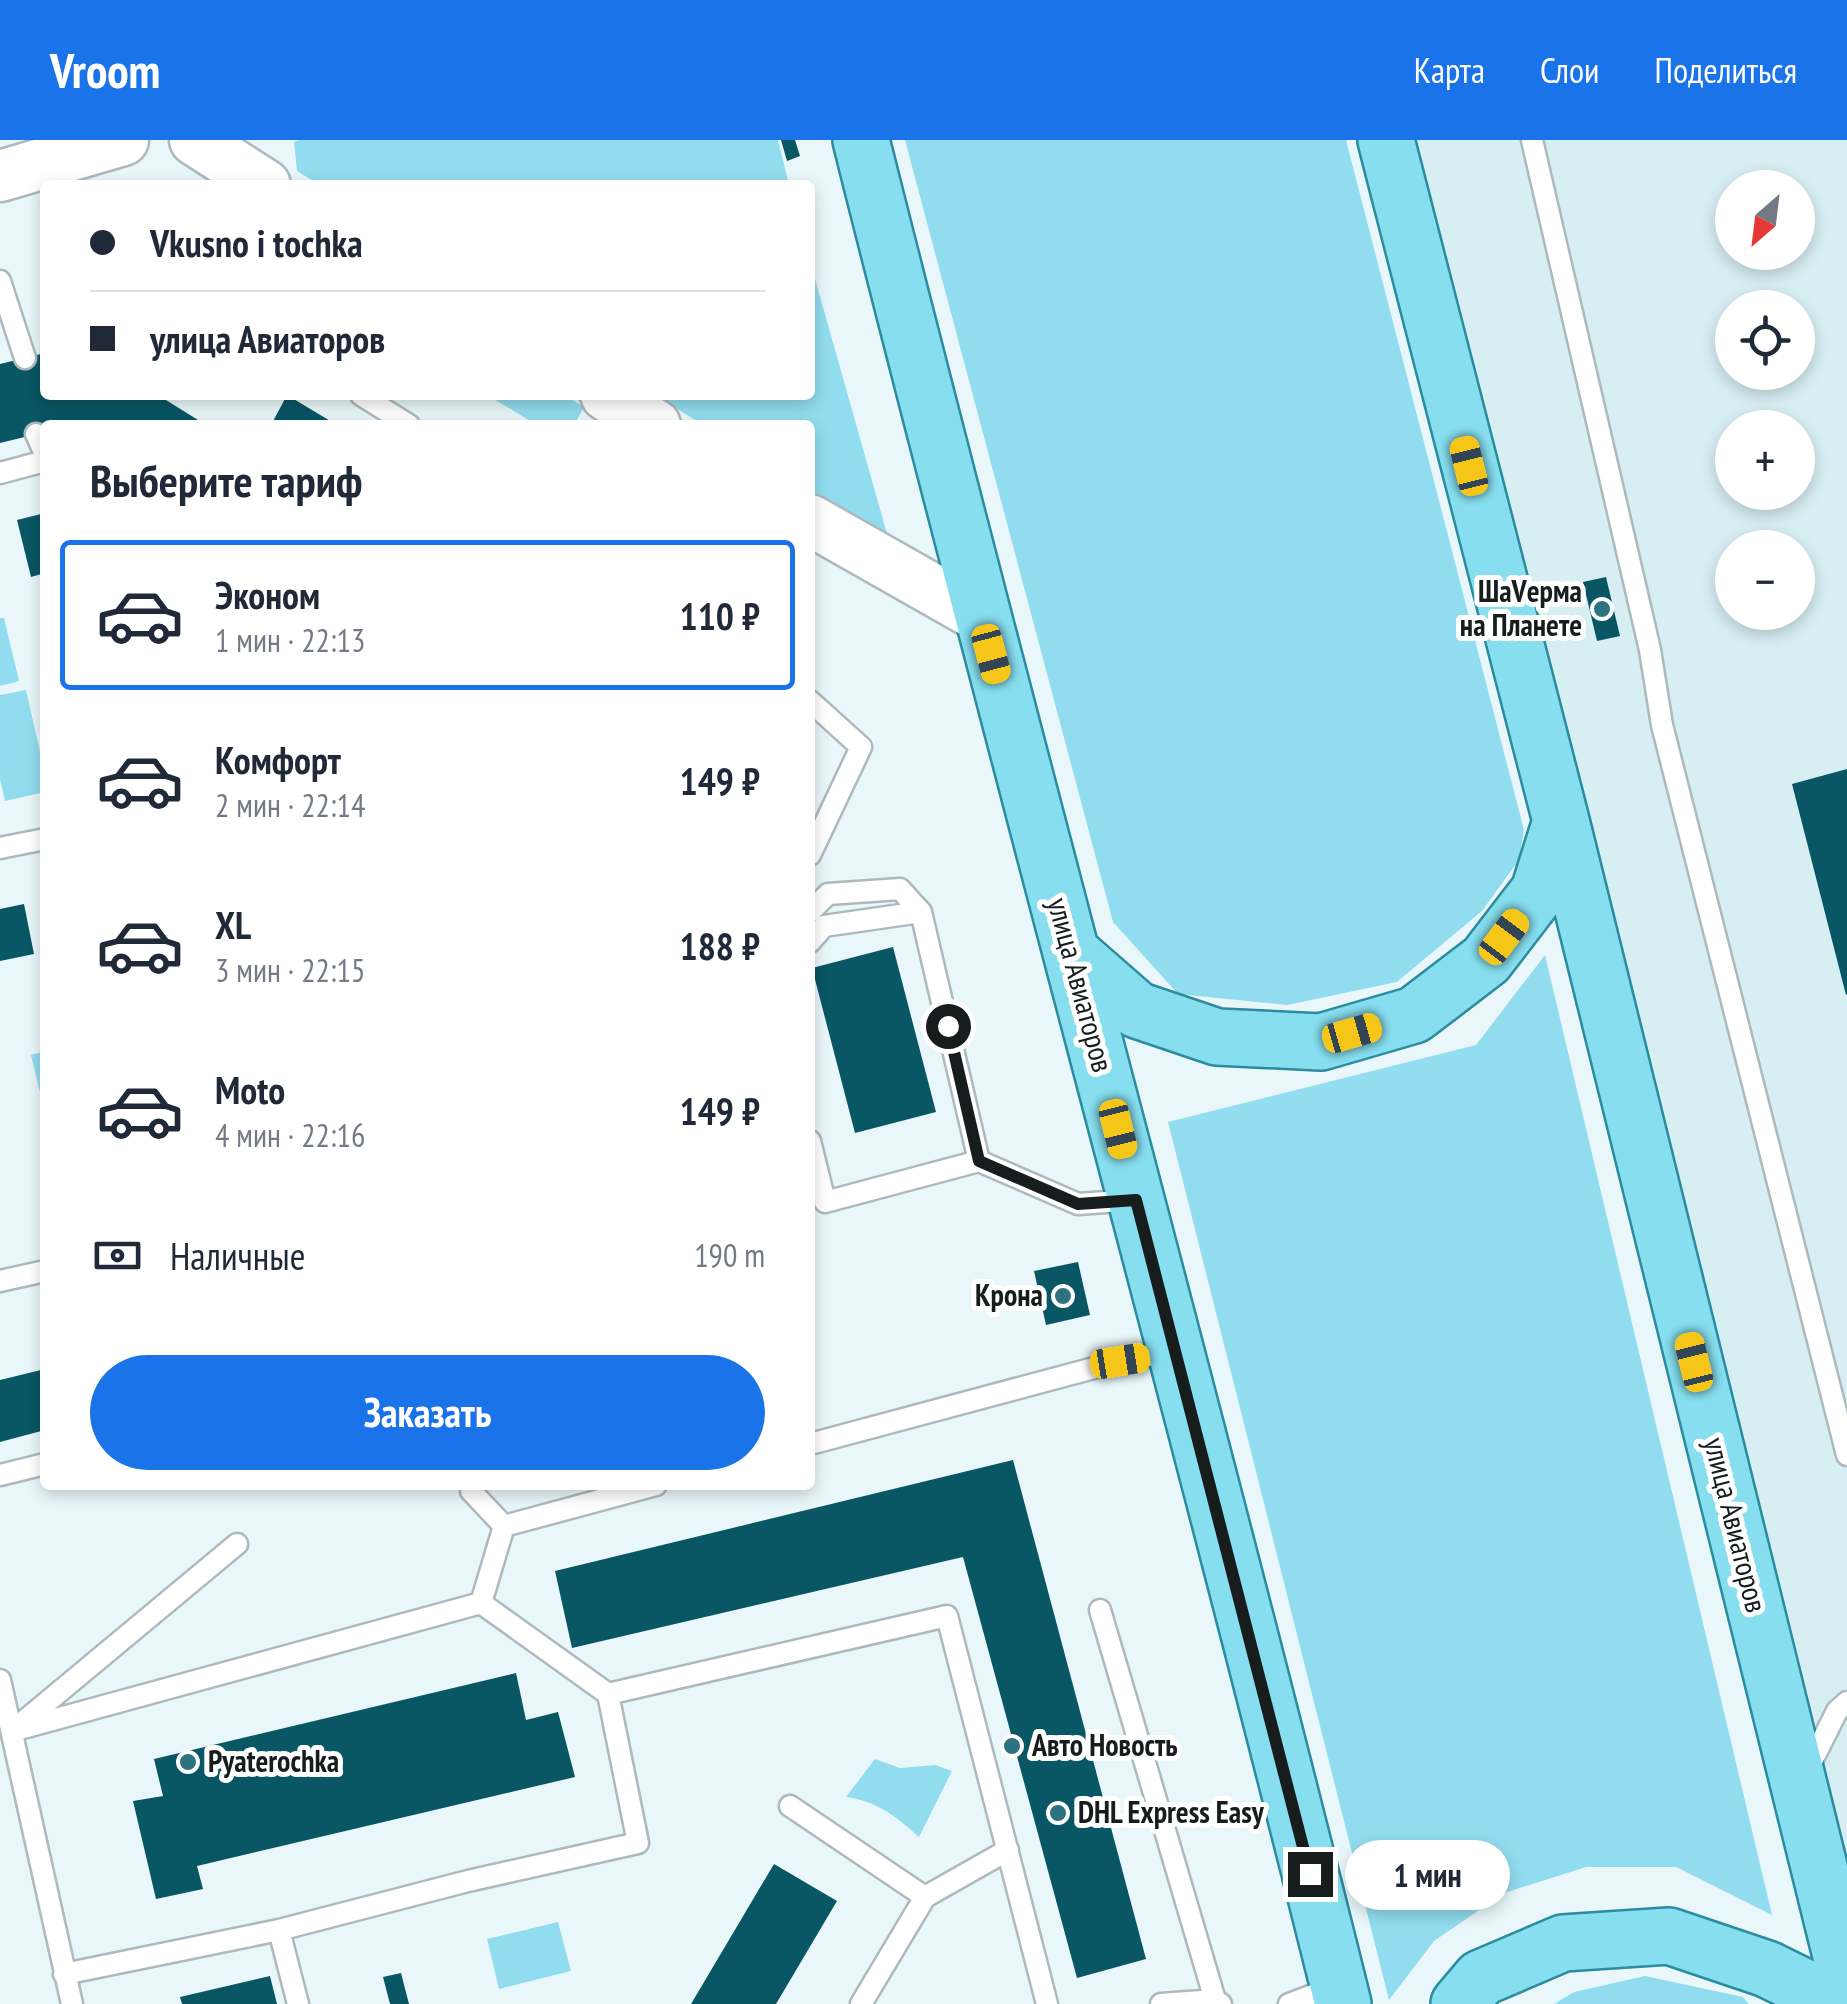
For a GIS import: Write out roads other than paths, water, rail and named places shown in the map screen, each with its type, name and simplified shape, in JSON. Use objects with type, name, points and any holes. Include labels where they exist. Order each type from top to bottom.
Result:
[{"type":"main road","name":"улица Авиаторов","points":[[860,140],[981,616],[1178,1351],[1324,1998]]},
{"type":"main road","name":"улица Авиаторов","points":[[1386,140],[1561,822],[1847,1980]]},
{"type":"main road","points":[[1073,954],[1137,1010],[1217,1037],[1320,1042],[1414,1015],[1486,960],[1539,891],[1561,822]]},
{"type":"main road","points":[[1459,2004],[1481,1978],[1562,1942],[1670,1936],[1767,1969],[1838,2004]]},
{"type":"street","points":[[0,176],[123,140]]},
{"type":"street","points":[[194,140],[257,180]]},
{"type":"street","points":[[815,523],[981,616]]},
{"type":"lane","points":[[1532,140],[1650,650],[1662,725],[1847,1455]]},
{"type":"lane","points":[[0,281],[25,358]]},
{"type":"lane","points":[[368,400],[402,420]]},
{"type":"lane","points":[[36,434],[40,445]]},
{"type":"lane","points":[[0,473],[40,460]]},
{"type":"lane","points":[[815,706],[861,747],[815,844]]},
{"type":"lane","points":[[0,848],[40,841]]},
{"type":"lane","points":[[815,907],[828,894],[900,889],[922,912],[979,1161]]},
{"type":"lane","points":[[815,936],[824,926],[922,912]]},
{"type":"lane","points":[[815,1162],[825,1202],[979,1161],[1078,1204],[1136,1200]]},
{"type":"lane","points":[[0,1280],[40,1272]]},
{"type":"lane","points":[[815,1443],[1120,1361],[1178,1351]]},
{"type":"lane","points":[[0,1475],[40,1465]]},
{"type":"lane","points":[[504,1526],[637,1490]]},
{"type":"lane","points":[[472,1491],[504,1526]]},
{"type":"lane","points":[[481,1603],[504,1526]]},
{"type":"lane","points":[[12,1731],[237,1544]]},
{"type":"lane","points":[[64,1974],[279,1930],[638,1842],[608,1694],[481,1603]]},
{"type":"lane","points":[[12,1731],[481,1603]]},
{"type":"lane","points":[[1100,1610],[1218,2002],[1161,2004]]},
{"type":"lane","points":[[608,1694],[946,1616],[1047,2004]]},
{"type":"lane","points":[[0,1680],[72,2004]]},
{"type":"lane","points":[[1799,1786],[1837,1711],[1847,1702]]},
{"type":"lane","points":[[790,1806],[924,1897]]},
{"type":"lane","points":[[862,2004],[924,1897],[1008,1850]]},
{"type":"lane","points":[[279,1930],[298,2004]]},
{"type":"place","name":"ШаVерма на Планете","points":[[1602,609]]},
{"type":"place","name":"Крона","points":[[1063,1296]]},
{"type":"place","name":"Авто Новость","points":[[1012,1746]]},
{"type":"place","name":"Pyaterochka","points":[[188,1762]]},
{"type":"place","name":"DHL Express Easy","points":[[1058,1813]]}]
